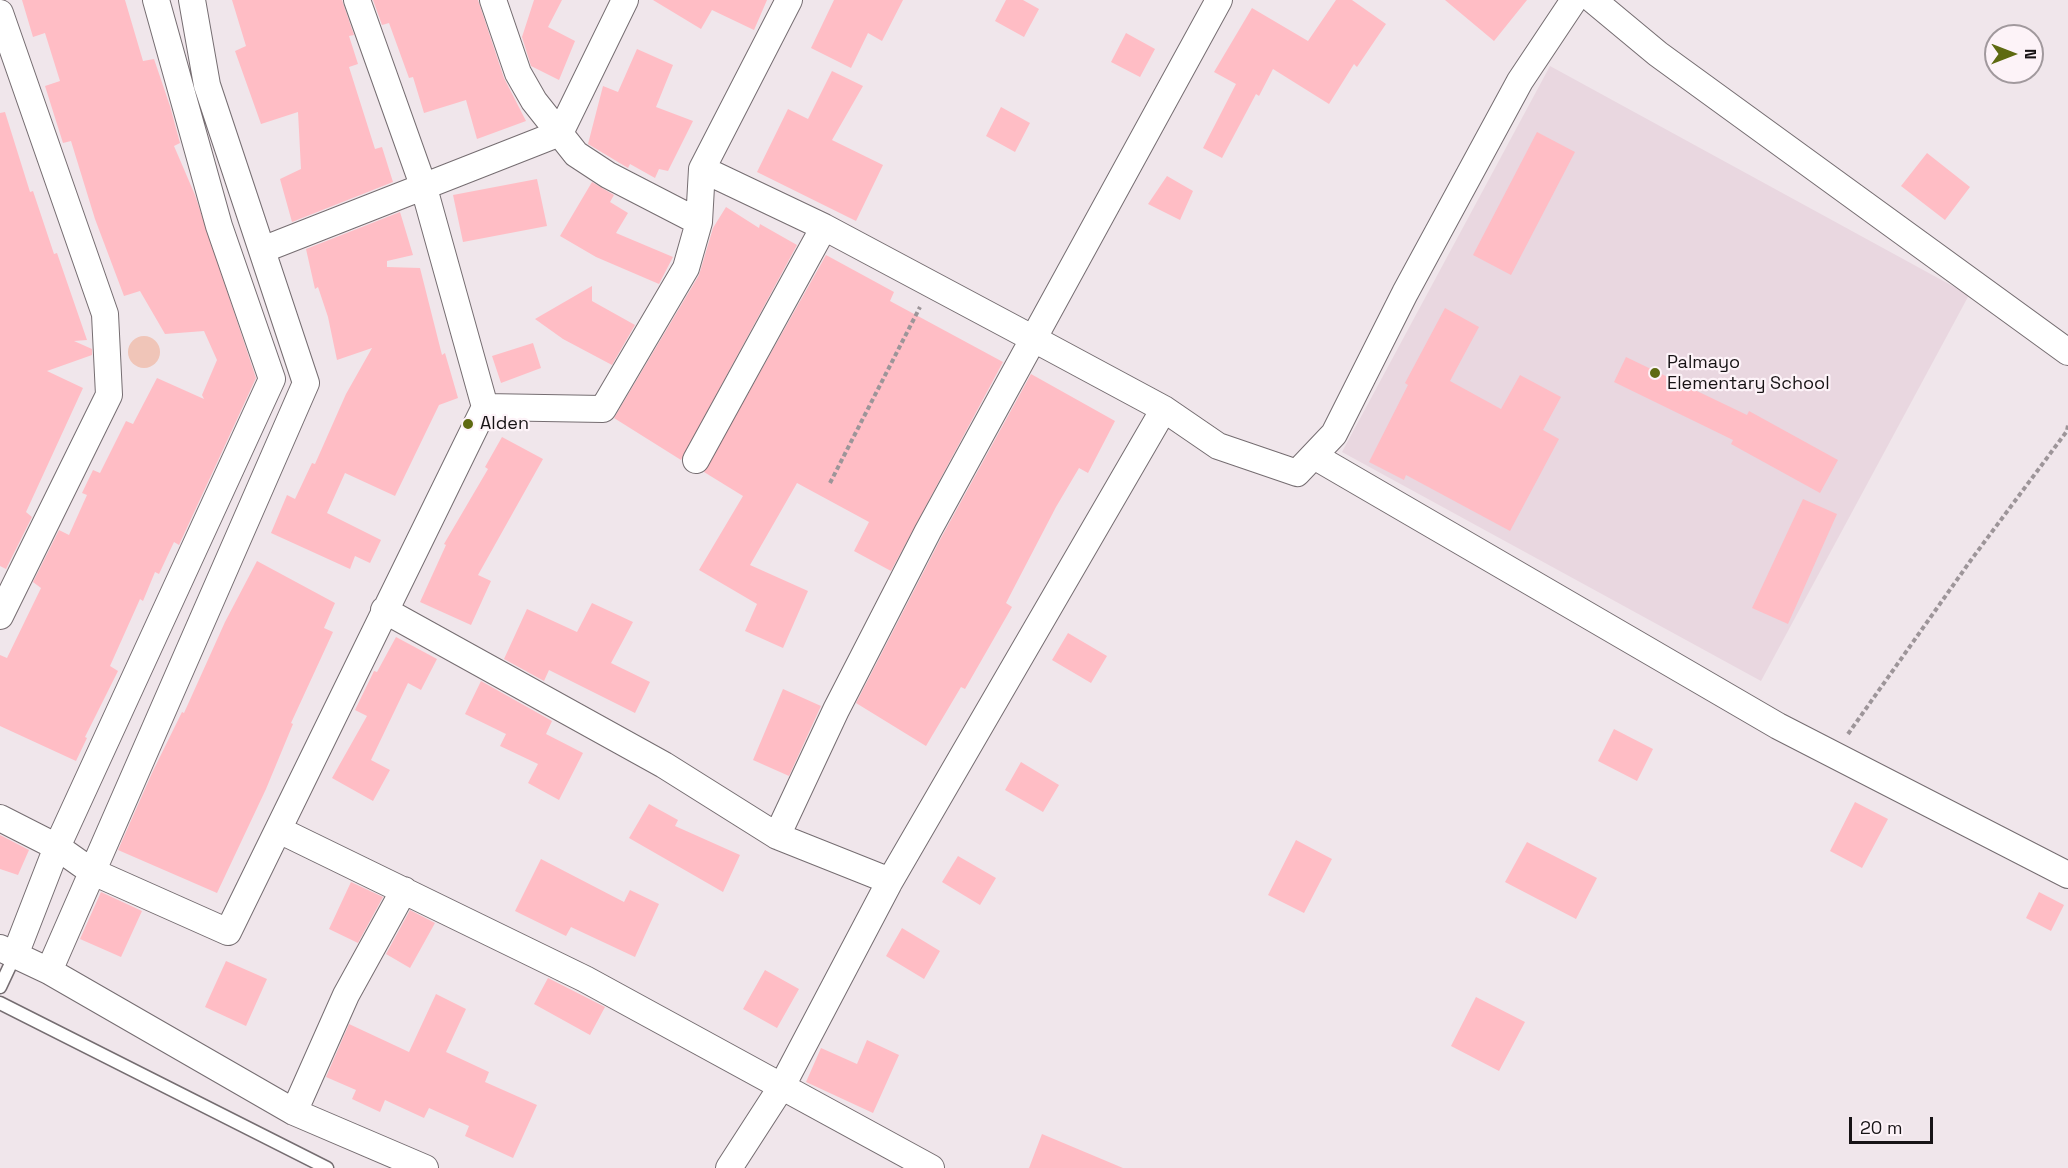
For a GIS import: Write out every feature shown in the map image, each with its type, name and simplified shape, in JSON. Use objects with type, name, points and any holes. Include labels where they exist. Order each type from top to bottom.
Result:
[{"type":"street","points":[[156,0],[216,216],[272,379],[8,952],[49,971],[294,1112],[425,1168]]},
{"type":"street","points":[[49,971],[306,382],[207,85],[192,0]]},
{"type":"street","points":[[0,818],[57,847],[91,871],[228,932],[485,407],[424,188],[357,0]]},
{"type":"street","points":[[493,0],[518,73],[534,101],[576,154],[608,175],[699,222]]},
{"type":"street","points":[[262,250],[560,133],[625,0]]},
{"type":"street","points":[[485,407],[603,409],[686,268],[699,222],[702,169],[789,0]]},
{"type":"street","points":[[777,836],[841,700],[1032,338],[1219,0]]},
{"type":"street","points":[[702,169],[824,227],[1032,338],[1164,409],[1218,446],[1297,473],[1334,434],[1405,293],[1520,81],[1574,0]]},
{"type":"street","points":[[1593,0],[1658,54],[2068,352]]},
{"type":"street","points":[[0,13],[105,314],[109,395],[0,616]]},
{"type":"street","points":[[216,216],[247,205]]},
{"type":"street","points":[[696,460],[824,227]]},
{"type":"street","points":[[729,1168],[782,1086],[890,881],[1164,409]]},
{"type":"street","points":[[1314,456],[1778,726],[2068,875]]},
{"type":"street","points":[[384,610],[664,765],[777,836],[890,881]]},
{"type":"street","points":[[279,830],[585,979],[931,1168]]},
{"type":"street","points":[[294,1112],[346,995],[404,890]]},
{"type":"lane","points":[[0,987],[8,952]]},
{"type":"lane","points":[[0,1003],[327,1168]]},
{"type":"path","points":[[830,483],[932,285]]},
{"type":"path","points":[[1834,755],[1971,560],[2067,431],[2068,425]]},
{"type":"shaded area","name":"Palmayo Elementary School","points":[[1550,66],[1969,295],[1761,681],[1342,452]]},
{"type":"shaded area","points":[[144,336],[155,341],[160,352],[155,363],[144,368],[133,363],[128,352],[133,341]]},
{"type":"building","points":[[22,0],[125,0],[143,61],[154,59],[180,143],[174,146],[195,195],[256,378],[179,545],[174,542],[159,574],[155,572],[143,601],[140,599],[110,666],[118,671],[85,737],[87,738],[76,761],[0,726],[0,655],[7,658],[41,588],[33,582],[59,530],[69,535],[87,495],[82,493],[93,470],[100,473],[126,421],[133,424],[157,378],[204,399],[202,395],[217,360],[204,331],[165,334],[140,291],[124,296],[95,219],[71,141],[63,143],[45,86],[60,81],[45,33],[33,37]]},
{"type":"building","points":[[232,0],[342,0],[354,35],[349,36],[358,64],[349,67],[375,149],[382,147],[393,182],[292,222],[280,179],[301,169],[298,112],[261,124],[235,51],[246,46]]},
{"type":"building","points":[[373,0],[478,0],[504,78],[526,121],[477,139],[466,100],[424,113],[413,77],[409,78],[389,23],[382,25]]},
{"type":"building","points":[[534,0],[562,0],[548,27],[575,41],[559,80],[531,66],[522,37]]},
{"type":"building","points":[[653,0],[767,0],[754,30],[712,10],[701,29]]},
{"type":"building","points":[[834,0],[903,0],[882,41],[868,33],[851,68],[811,48]]},
{"type":"building","points":[[1006,0],[1023,0],[1039,9],[1024,37],[995,21]]},
{"type":"building","points":[[1336,0],[1352,0],[1386,24],[1357,67],[1354,64],[1329,104],[1273,69],[1259,96],[1256,94],[1222,158],[1203,148],[1236,84],[1214,72],[1252,8],[1308,41]]},
{"type":"building","points":[[1445,0],[1527,0],[1494,41]]},
{"type":"building","points":[[1126,33],[1155,49],[1140,77],[1111,62]]},
{"type":"building","points":[[637,49],[673,65],[656,107],[693,121],[668,171],[659,169],[655,178],[630,164],[628,168],[588,144],[603,86],[618,92]]},
{"type":"building","points":[[832,71],[863,86],[832,140],[883,165],[856,221],[757,172],[788,109],[808,119]]},
{"type":"building","points":[[1001,107],[1030,123],[1015,152],[986,136]]},
{"type":"building","points":[[5,112],[30,192],[33,191],[54,254],[57,253],[87,340],[74,341],[92,349],[92,355],[47,371],[83,388],[26,512],[32,517],[6,569],[0,566],[0,113]]},
{"type":"building","points":[[1537,132],[1575,152],[1511,275],[1473,255]]},
{"type":"building","points":[[1927,153],[1970,187],[1945,220],[1901,186]]},
{"type":"building","points":[[1167,176],[1193,191],[1180,220],[1148,204]]},
{"type":"building","points":[[537,179],[547,226],[463,242],[453,195]]},
{"type":"building","points":[[592,182],[614,195],[610,202],[628,213],[616,233],[673,257],[659,284],[596,257],[560,236]]},
{"type":"building","points":[[726,207],[759,228],[760,224],[797,245],[681,460],[614,418],[699,275],[713,228]]},
{"type":"building","points":[[400,212],[413,255],[387,261],[387,267],[420,268],[442,355],[445,353],[458,398],[439,405],[395,496],[345,473],[327,513],[381,540],[370,563],[355,556],[350,569],[271,533],[287,495],[295,499],[312,463],[315,464],[346,394],[372,348],[337,360],[328,317],[318,287],[315,289],[306,249]]},
{"type":"building","points":[[826,255],[894,292],[890,301],[1003,362],[891,571],[854,551],[869,522],[797,483],[750,565],[808,591],[783,648],[745,631],[757,604],[699,570],[743,496],[704,472]]},
{"type":"building","points":[[592,286],[592,301],[635,325],[612,365],[563,339],[535,319]]},
{"type":"building","points":[[1445,308],[1479,327],[1450,381],[1501,409],[1520,375],[1561,397],[1543,430],[1559,439],[1510,531],[1406,475],[1404,480],[1369,462],[1408,385],[1405,383]]},
{"type":"building","points":[[533,343],[541,368],[501,383],[492,356]]},
{"type":"building","points":[[1626,357],[1747,415],[1749,411],[1838,460],[1820,493],[1731,444],[1733,440],[1614,382]]},
{"type":"building","points":[[1031,374],[1115,421],[1088,473],[1079,468],[1056,507],[1006,603],[1012,607],[965,689],[961,687],[926,746],[856,703],[941,538]]},
{"type":"building","points":[[502,437],[543,459],[478,575],[491,581],[471,625],[420,602],[446,545],[444,544],[488,469],[485,467]]},
{"type":"building","points":[[1803,499],[1837,514],[1788,624],[1752,608]]},
{"type":"building","points":[[257,561],[335,603],[324,628],[333,632],[291,723],[293,724],[266,789],[217,893],[118,850],[152,773],[182,712],[184,713],[225,622]]},
{"type":"building","points":[[592,603],[633,622],[611,663],[650,682],[635,713],[549,670],[544,681],[504,659],[527,609],[577,632]]},
{"type":"building","points":[[1068,633],[1107,656],[1091,683],[1052,660]]},
{"type":"building","points":[[396,637],[437,659],[421,690],[408,683],[371,760],[390,770],[373,801],[332,778],[367,716],[355,710],[374,671],[377,672]]},
{"type":"building","points":[[481,681],[552,721],[546,734],[583,753],[559,800],[528,783],[538,764],[500,746],[506,734],[465,714]]},
{"type":"building","points":[[783,689],[821,706],[789,776],[753,760]]},
{"type":"building","points":[[1614,729],[1653,749],[1637,781],[1598,761]]},
{"type":"building","points":[[1021,762],[1059,785],[1043,812],[1005,790]]},
{"type":"building","points":[[1855,802],[1888,819],[1862,868],[1830,851]]},
{"type":"building","points":[[649,804],[678,820],[675,826],[740,855],[723,892],[629,838]]},
{"type":"building","points":[[0,835],[29,850],[18,875],[0,869]]},
{"type":"building","points":[[1296,840],[1332,859],[1304,913],[1268,895]]},
{"type":"building","points":[[1527,842],[1597,878],[1576,919],[1505,882]]},
{"type":"building","points":[[958,856],[996,878],[980,905],[942,882]]},
{"type":"building","points":[[541,859],[624,902],[630,890],[659,904],[635,957],[571,927],[566,936],[515,911]]},
{"type":"building","points":[[351,882],[383,897],[358,943],[329,929]]},
{"type":"building","points":[[101,892],[142,911],[121,957],[80,939]]},
{"type":"building","points":[[2039,892],[2064,905],[2051,931],[2026,918]]},
{"type":"building","points":[[410,910],[435,923],[410,968],[386,954]]},
{"type":"building","points":[[902,928],[940,951],[924,979],[886,956]]},
{"type":"building","points":[[226,961],[267,979],[246,1026],[205,1007]]},
{"type":"building","points":[[765,970],[799,989],[777,1028],[743,1009]]},
{"type":"building","points":[[548,978],[605,1007],[590,1035],[534,1004]]},
{"type":"building","points":[[436,994],[466,1009],[446,1052],[489,1072],[485,1082],[537,1105],[513,1158],[465,1136],[469,1126],[429,1108],[424,1118],[385,1100],[380,1112],[352,1099],[356,1090],[326,1077],[349,1024],[409,1052]]},
{"type":"building","points":[[1476,997],[1525,1022],[1499,1071],[1451,1046]]},
{"type":"building","points":[[867,1040],[899,1055],[873,1113],[806,1082],[821,1048],[857,1064]]},
{"type":"building","points":[[1042,1134],[1123,1168],[1029,1168]]},
{"type":"place","name":"Palmayo Elementary School","points":[[1655,373]]},
{"type":"place","name":"Alden","points":[[468,424]]}]
